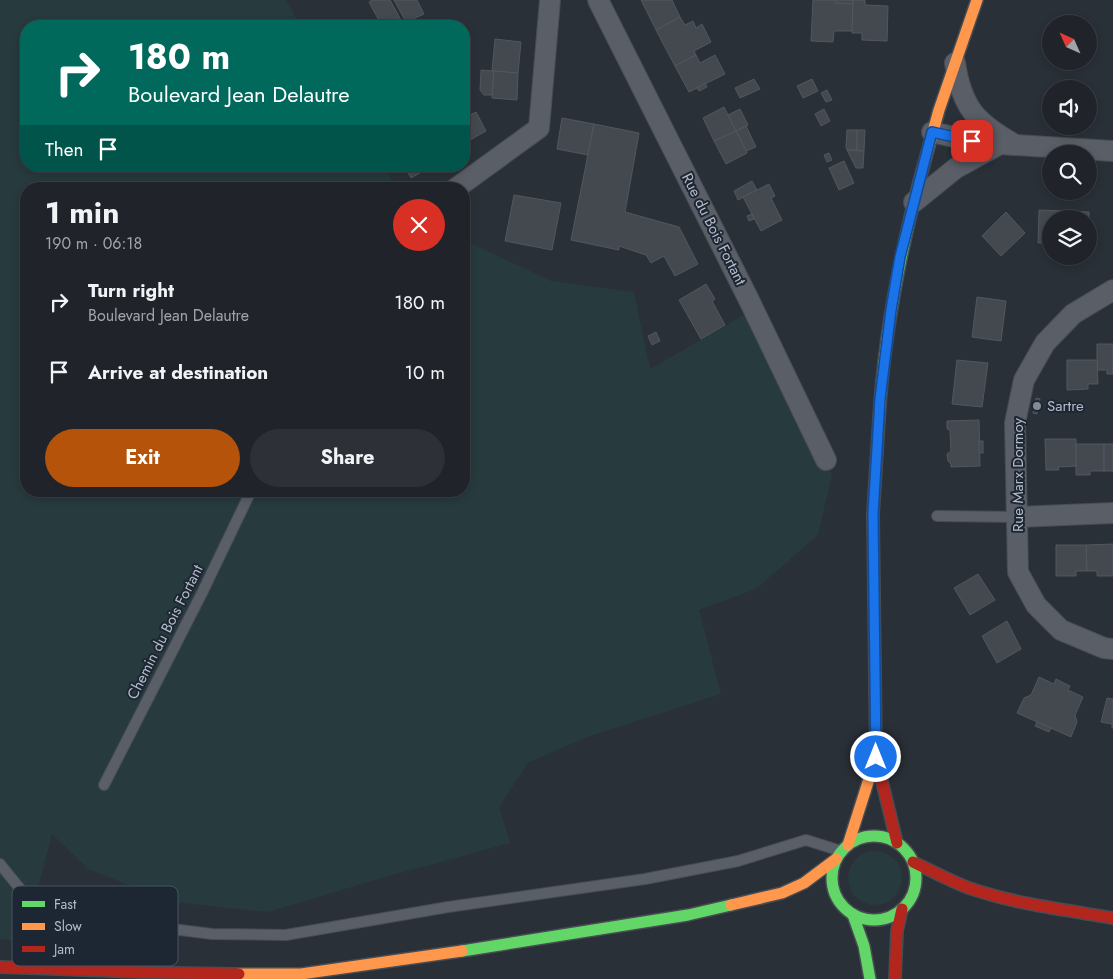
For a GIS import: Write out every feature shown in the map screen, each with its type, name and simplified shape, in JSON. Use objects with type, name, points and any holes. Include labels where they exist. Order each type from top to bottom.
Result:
[{"type":"main road","points":[[897,843],[876,757],[873,514],[880,399],[891,310],[900,257],[932,132],[977,0]]},
{"type":"main road","points":[[0,967],[170,973],[301,974],[448,953],[688,914],[782,893],[804,883],[842,852],[860,838],[872,836],[885,837],[897,843],[906,851],[913,862],[916,874],[915,887],[910,899],[902,909],[891,916],[879,920],[865,919],[853,915],[843,907],[836,896],[832,884],[832,871],[842,852],[876,757]]},
{"type":"main road","points":[[913,862],[951,881],[987,893],[1113,918]]},
{"type":"main road","points":[[895,979],[897,931],[902,909]]},
{"type":"main road","points":[[853,915],[864,946],[870,979]]},
{"type":"main road","points":[[0,971],[60,979]]},
{"type":"street","points":[[466,182],[539,128],[550,0]]},
{"type":"street","name":"Rue du Bois Fortant","points":[[598,0],[748,298],[826,460]]},
{"type":"street","points":[[955,62],[959,86],[968,106],[1008,145]]},
{"type":"street","points":[[932,132],[972,141],[1008,145],[1113,150]]},
{"type":"street","points":[[914,202],[956,168],[1008,145]]},
{"type":"street","name":"Rue Marx Dormoy","points":[[1113,290],[1073,314],[1045,343],[1024,380],[1016,423],[1018,572],[1036,605],[1061,630],[1104,648],[1113,649]]},
{"type":"street","points":[[1017,518],[1113,513]]},
{"type":"lane","name":"Chemin du Bois Fortant","points":[[104,785],[202,593],[247,497]]},
{"type":"lane","points":[[938,516],[1017,518]]},
{"type":"lane","points":[[178,930],[212,934],[286,935],[448,907],[645,879],[738,862],[806,840],[842,852]]},
{"type":"lane","points":[[0,864],[17,886]]},
{"type":"green space","points":[[0,0],[286,0],[298,20],[20,20],[20,172],[387,172],[393,182],[20,182],[20,497],[470,497],[470,243],[551,281],[634,292],[650,369],[756,308],[805,411],[832,474],[818,535],[756,589],[699,610],[721,694],[587,737],[528,763],[499,807],[510,843],[268,912],[178,903],[178,886],[131,886],[88,869],[52,834],[39,886],[12,886],[12,940],[0,939]]},
{"type":"green space","points":[[875,851],[885,853],[894,859],[900,868],[902,878],[900,888],[894,897],[885,903],[875,905],[865,903],[856,897],[850,888],[848,878],[850,868],[856,859],[865,853]]},
{"type":"building","points":[[372,0],[390,0],[401,20],[379,20],[369,2]]},
{"type":"building","points":[[394,0],[417,0],[424,14],[410,20],[405,20]]},
{"type":"building","points":[[641,0],[672,0],[680,17],[656,30]]},
{"type":"building","points":[[813,0],[836,0],[836,3],[853,4],[852,31],[834,31],[833,42],[811,41]]},
{"type":"building","points":[[836,0],[853,0],[853,4],[836,3]]},
{"type":"building","points":[[853,0],[865,0],[865,5],[888,6],[887,41],[862,40],[862,33],[852,33]]},
{"type":"building","points":[[680,17],[685,25],[693,21],[696,28],[702,24],[711,42],[694,51],[696,55],[675,66],[656,30]]},
{"type":"building","points":[[495,39],[521,42],[518,73],[492,71]]},
{"type":"building","points":[[696,55],[700,63],[715,55],[725,74],[689,92],[675,66]]},
{"type":"building","points":[[481,70],[494,71],[492,95],[484,95],[480,90]]},
{"type":"building","points":[[494,71],[518,73],[517,100],[492,98]]},
{"type":"building","points":[[754,79],[760,89],[740,98],[735,88]]},
{"type":"building","points":[[812,79],[818,91],[803,98],[797,86]]},
{"type":"building","points":[[705,83],[707,87],[699,91],[697,88]]},
{"type":"building","points":[[827,90],[832,100],[826,102],[821,93]]},
{"type":"building","points":[[724,107],[736,131],[714,141],[703,118]]},
{"type":"building","points":[[740,109],[748,125],[736,131],[728,115]]},
{"type":"building","points":[[824,109],[830,121],[821,126],[815,114]]},
{"type":"building","points":[[476,112],[486,131],[470,140],[470,115]]},
{"type":"building","points":[[562,118],[594,124],[588,155],[557,149]]},
{"type":"building","points":[[594,124],[639,133],[625,212],[679,227],[698,264],[675,276],[664,256],[651,263],[646,255],[619,246],[619,250],[571,240]]},
{"type":"building","points":[[746,126],[756,147],[746,151],[736,131]]},
{"type":"building","points":[[847,130],[857,130],[857,150],[847,150]]},
{"type":"building","points":[[857,130],[865,130],[864,151],[857,150]]},
{"type":"building","points":[[736,131],[747,153],[726,164],[714,141]]},
{"type":"building","points":[[847,150],[864,151],[863,168],[856,168]]},
{"type":"building","points":[[829,153],[832,160],[827,162],[824,155]]},
{"type":"building","points":[[844,161],[854,183],[839,190],[829,168]]},
{"type":"building","points":[[408,172],[422,172],[411,178]]},
{"type":"building","points":[[752,181],[757,190],[738,200],[734,191]]},
{"type":"building","points":[[769,184],[775,196],[771,198],[782,220],[761,231],[743,197]]},
{"type":"building","points":[[514,195],[561,203],[552,250],[505,241]]},
{"type":"building","points":[[1039,210],[1042,210],[1042,243],[1038,243]]},
{"type":"building","points":[[1006,212],[1025,233],[1001,256],[982,236]]},
{"type":"building","points":[[752,214],[754,219],[749,221],[747,216]]},
{"type":"building","points":[[706,284],[715,299],[712,301],[725,325],[701,339],[679,300]]},
{"type":"building","points":[[977,297],[1006,301],[1001,341],[972,337]]},
{"type":"building","points":[[656,332],[660,341],[652,345],[648,336]]},
{"type":"building","points":[[1097,344],[1113,344],[1113,374],[1107,374],[1107,370],[1097,370]]},
{"type":"building","points":[[957,360],[988,363],[982,407],[952,404]]},
{"type":"building","points":[[1067,360],[1097,360],[1098,384],[1088,384],[1088,389],[1067,390]]},
{"type":"building","name":"Sartre","points":[[1036,398],[1040,399],[1037,414],[1033,413]]},
{"type":"building","points":[[979,420],[980,466],[951,467],[947,454],[951,451],[950,430],[947,429],[947,421]]},
{"type":"building","points":[[1045,439],[1076,439],[1076,466],[1058,467],[1059,470],[1046,470]]},
{"type":"building","points":[[979,441],[983,441],[983,453],[979,453]]},
{"type":"building","points":[[1076,444],[1104,444],[1104,471],[1090,471],[1090,475],[1076,475]]},
{"type":"building","points":[[1104,444],[1113,444],[1113,471],[1104,471]]},
{"type":"building","points":[[1113,544],[1113,576],[1097,576],[1097,571],[1087,571],[1086,545]]},
{"type":"building","points":[[1056,545],[1086,545],[1087,571],[1076,571],[1076,576],[1056,576]]},
{"type":"building","points":[[978,574],[995,600],[970,615],[954,588]]},
{"type":"building","points":[[1007,621],[1021,649],[997,663],[982,636]]},
{"type":"building","points":[[1039,677],[1054,684],[1056,679],[1070,686],[1068,690],[1083,697],[1075,715],[1077,722],[1071,737],[1017,713],[1024,698],[1031,695]]},
{"type":"building","points":[[1107,698],[1113,699],[1113,728],[1112,724],[1101,722]]},
{"type":"building","points":[[1037,722],[1051,728],[1049,732],[1035,726]]},
{"type":"traffic: fast","points":[[879,419],[881,388],[894,294],[922,171]]},
{"type":"traffic: fast","points":[[874,836],[890,839],[904,848],[913,862],[916,878],[913,894],[904,908],[890,917],[874,920],[858,917],[844,908],[835,894],[832,878],[835,862],[844,848],[858,839],[874,836]]},
{"type":"traffic: fast","points":[[462,951],[688,915],[731,905]]},
{"type":"traffic: fast","points":[[853,915],[864,946],[870,979]]},
{"type":"traffic: slow","points":[[922,171],[939,110],[977,0]]},
{"type":"traffic: slow","points":[[848,845],[876,757]]},
{"type":"traffic: slow","points":[[731,905],[782,893],[804,883],[836,859]]},
{"type":"traffic: slow","points":[[239,974],[301,974],[462,951]]},
{"type":"traffic: jam","points":[[879,419],[873,514],[876,757],[897,843]]},
{"type":"traffic: jam","points":[[913,862],[986,894],[1040,906],[1113,918]]},
{"type":"traffic: jam","points":[[895,979],[897,931],[902,909]]},
{"type":"traffic: jam","points":[[0,967],[239,974]]},
{"type":"place","name":"Sartre","points":[[1037,406]]},
{"type":"route","points":[[876,757],[873,514],[880,399],[891,310],[900,257],[932,132],[972,141]]}]
